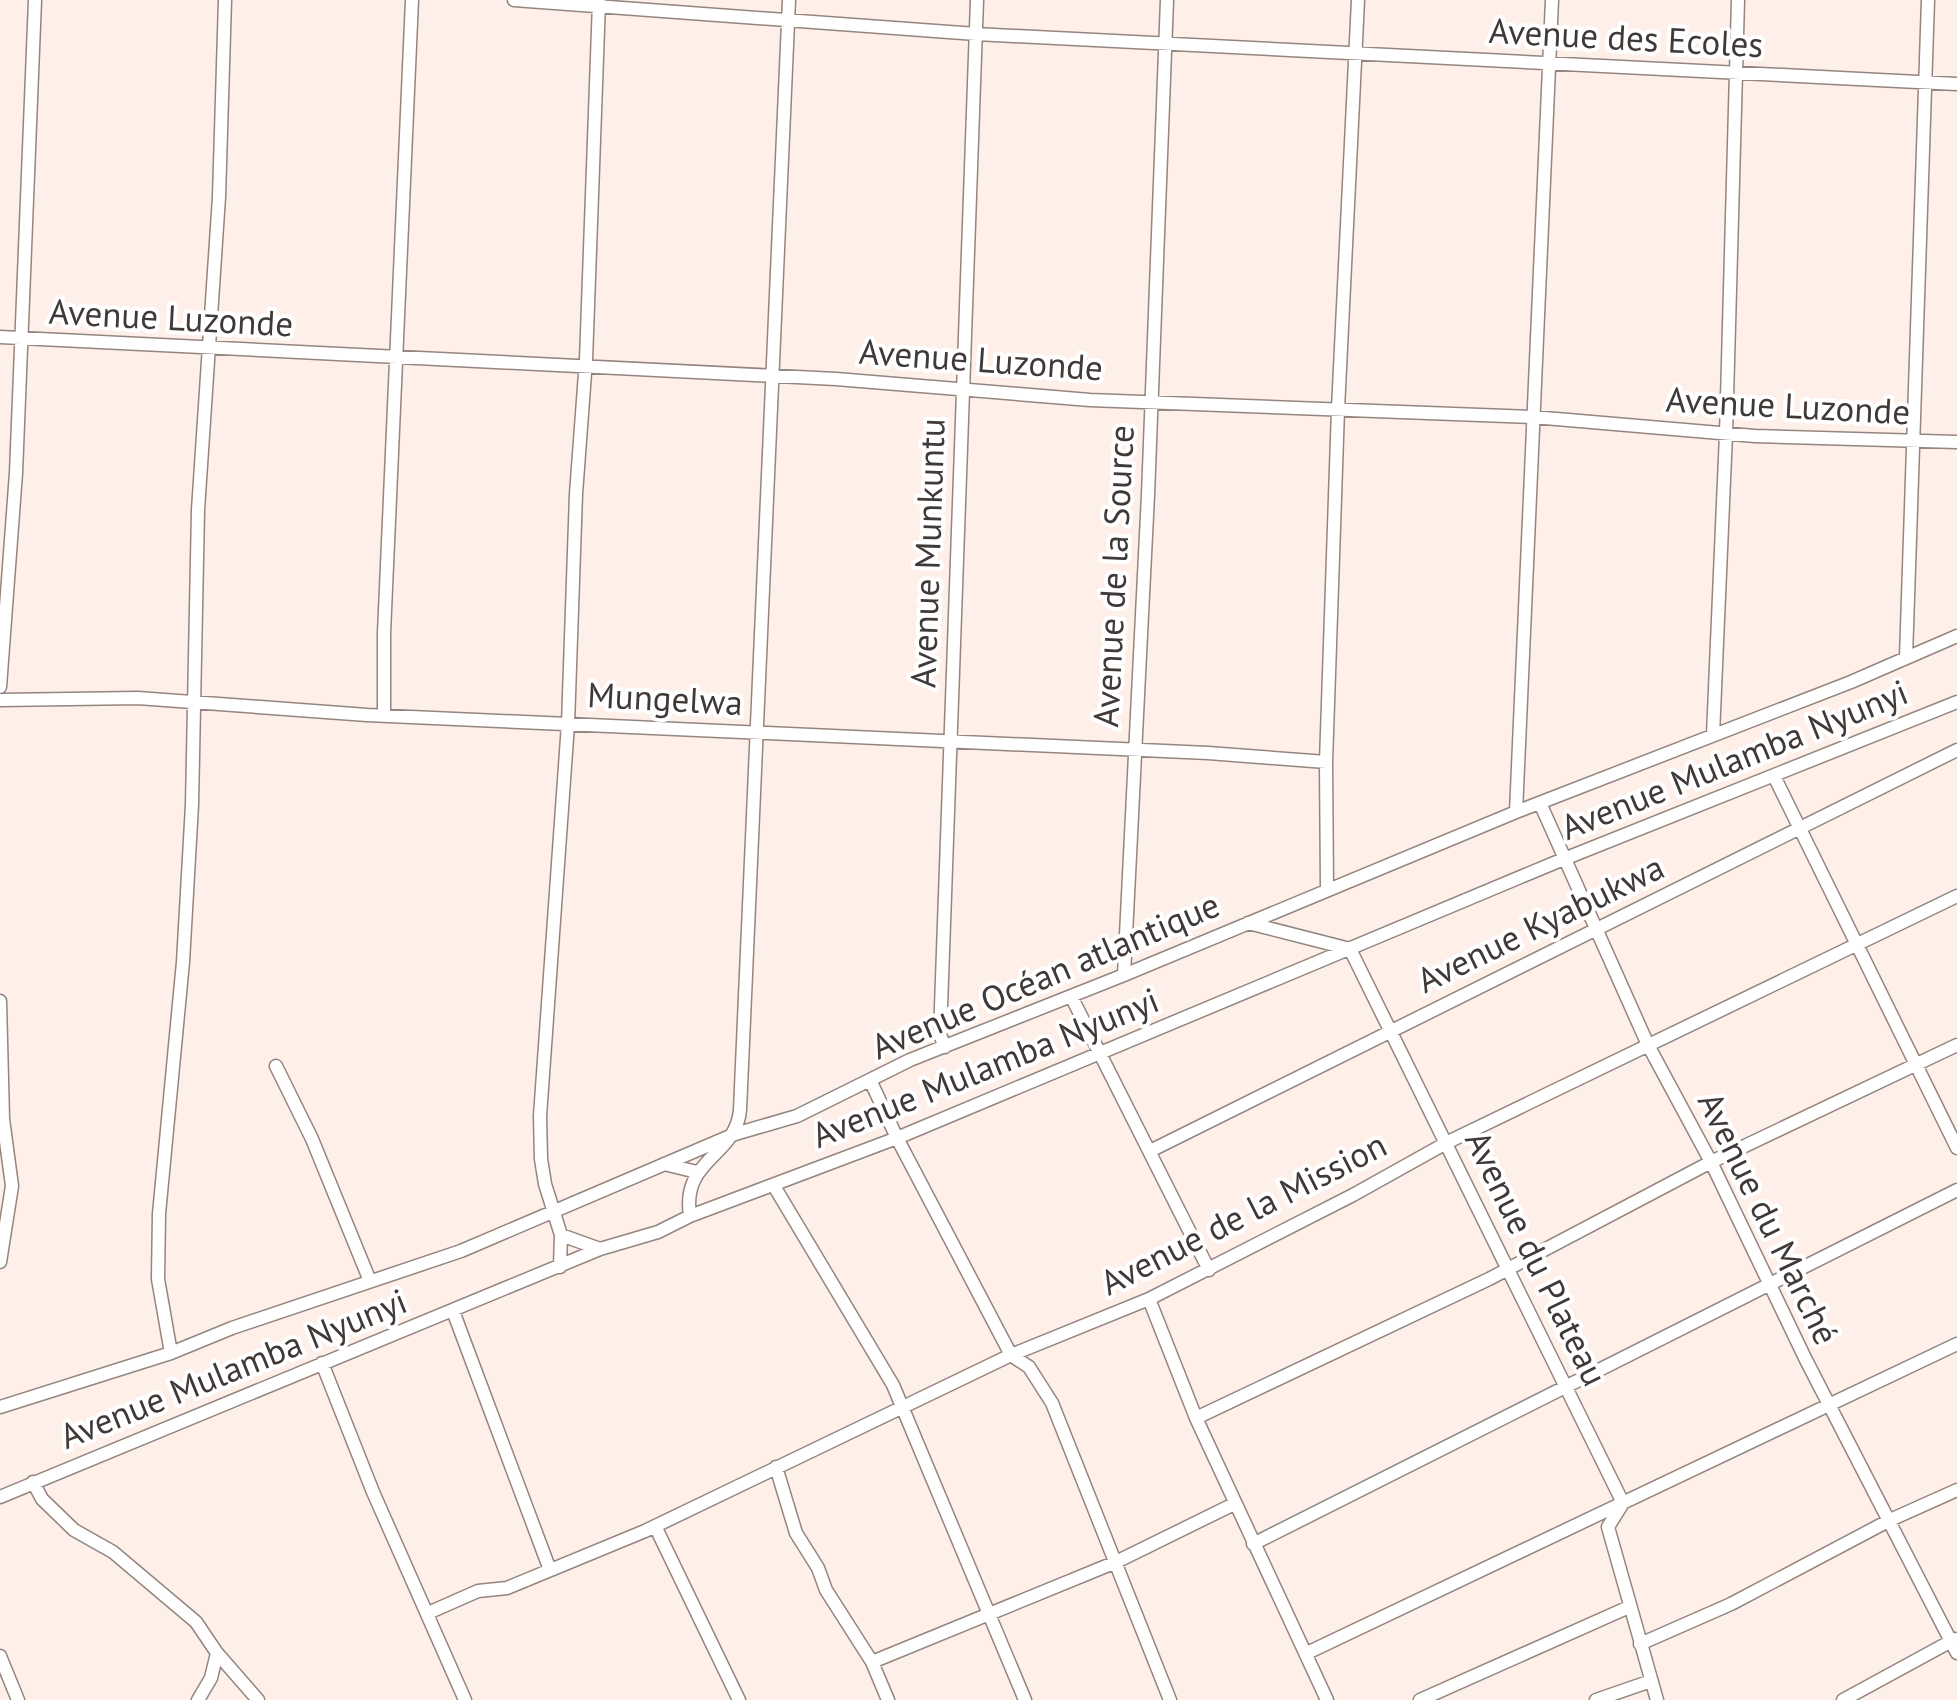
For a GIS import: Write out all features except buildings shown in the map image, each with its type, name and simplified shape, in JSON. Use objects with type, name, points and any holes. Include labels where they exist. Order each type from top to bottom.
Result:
[{"type":"street","points":[[0,687],[16,474],[35,0]]},
{"type":"street","points":[[170,1353],[158,1279],[158,1214],[183,962],[195,702],[198,510],[219,197],[225,0]]},
{"type":"street","points":[[384,714],[384,632],[412,0]]},
{"type":"street","name":"Avenue des Ecoles","points":[[514,0],[976,34],[1957,84]]},
{"type":"street","points":[[690,1216],[688,1195],[697,1172],[735,1134],[741,1085],[790,0]]},
{"type":"street","name":"Avenue Munkuntu","points":[[945,1047],[940,1035],[978,0]]},
{"type":"street","name":"Avenue de la Source","points":[[1124,975],[1168,0]]},
{"type":"street","points":[[1327,889],[1326,762],[1338,409],[1358,0]]},
{"type":"street","points":[[1516,812],[1552,0]]},
{"type":"street","points":[[1713,735],[1738,0]]},
{"type":"street","points":[[1906,657],[1928,0]]},
{"type":"street","points":[[560,1267],[561,1235],[541,1159],[540,1116],[568,724],[599,4]]},
{"type":"street","name":"Avenue Luzonde","points":[[0,337],[772,376],[1090,400],[1534,417],[1726,434],[1957,442]]},
{"type":"street","points":[[0,469],[16,474]]},
{"type":"street","name":"Avenue Océan atlantique","points":[[154,1357],[461,1251],[735,1134],[797,1116],[910,1060],[1957,636]]},
{"type":"street","name":"Mungelwa","points":[[0,700],[138,698],[1326,762]]},
{"type":"street","name":"Avenue Mulamba Nyunyi","points":[[0,1497],[600,1249],[658,1232],[690,1216],[898,1138],[1565,859],[1957,702]]},
{"type":"street","name":"Avenue Kyabukwa","points":[[1150,1151],[1957,750]]},
{"type":"street","points":[[1774,776],[1957,1148]]},
{"type":"street","name":"Avenue du Marché","points":[[1540,803],[1648,1045],[1711,1162],[1828,1405],[1955,1644]]},
{"type":"street","name":"Avenue de la Mission","points":[[428,1613],[478,1591],[507,1588],[655,1526],[1012,1354],[1149,1298],[1448,1142],[1957,896]]},
{"type":"street","points":[[1246,922],[1350,948]]},
{"type":"street","name":"Avenue du Plateau","points":[[1350,948],[1623,1502]]},
{"type":"street","points":[[1071,996],[1208,1270]]},
{"type":"street","points":[[0,1001],[2,1119],[12,1186],[0,1262]]},
{"type":"street","points":[[1196,1418],[1508,1268],[1711,1162],[1957,1045]]},
{"type":"street","points":[[276,1066],[312,1139],[370,1281]]},
{"type":"street","points":[[871,1082],[1012,1354],[1028,1367],[1052,1403],[1170,1700]]},
{"type":"street","points":[[664,1164],[697,1172]]},
{"type":"street","points":[[774,1186],[893,1385],[1026,1700]]},
{"type":"street","points":[[1253,1544],[1957,1190]]},
{"type":"street","points":[[561,1235],[600,1249]]},
{"type":"street","points":[[1149,1298],[1234,1504],[1327,1700]]},
{"type":"street","points":[[453,1311],[550,1570]]},
{"type":"street","points":[[1306,1654],[1957,1344]]},
{"type":"street","name":"Avenue Mulamba Nyunyi","points":[[0,1407],[154,1357]]},
{"type":"street","points":[[322,1362],[373,1492],[465,1700]]},
{"type":"street","points":[[776,1468],[796,1533],[818,1568],[826,1590],[872,1662],[888,1700]]},
{"type":"street","points":[[33,1482],[42,1499],[74,1530],[113,1552],[196,1622],[258,1700]]},
{"type":"street","points":[[1640,1644],[1730,1604],[1890,1520],[1957,1490]]},
{"type":"street","points":[[1623,1502],[1608,1528],[1658,1700]]},
{"type":"street","points":[[872,1662],[1116,1562],[1234,1504]]},
{"type":"street","points":[[655,1526],[739,1700]]},
{"type":"street","points":[[1420,1700],[1629,1607]]},
{"type":"street","points":[[1843,1700],[1955,1644]]},
{"type":"street","points":[[198,1700],[211,1678],[217,1653]]},
{"type":"street","points":[[0,1656],[18,1700]]},
{"type":"street","points":[[1596,1700],[1650,1681]]}]
